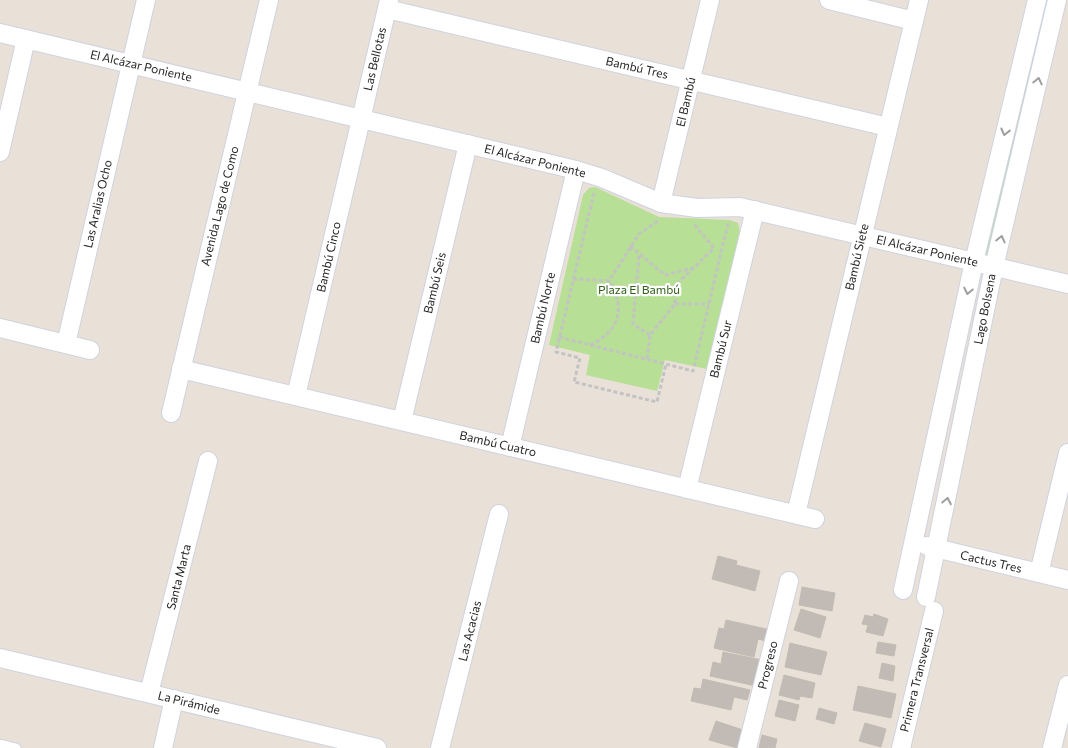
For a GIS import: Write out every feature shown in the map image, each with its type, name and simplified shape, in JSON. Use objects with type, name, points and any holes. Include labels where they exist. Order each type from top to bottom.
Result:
[{"type":"street","name":"Las Aralias Ocho","points":[[66,344],[146,0]]},
{"type":"street","name":"Avenida Lago de Como","points":[[171,413],[269,0]]},
{"type":"street","name":"El Bambú","points":[[661,203],[710,0]]},
{"type":"street","points":[[829,0],[914,20]]},
{"type":"street","name":"Bambú Siete","points":[[796,514],[919,0]]},
{"type":"street","name":"Lago Bolsena","points":[[903,590],[915,543],[974,262],[1037,0]]},
{"type":"street","name":"Lago Bolsena","points":[[930,604],[937,549],[994,267],[1057,0]]},
{"type":"street","name":"Bambú Tres","points":[[388,5],[691,81],[888,127]]},
{"type":"street","name":"Las Bellotas","points":[[361,119],[388,5]]},
{"type":"street","points":[[1033,20],[1052,23]]},
{"type":"street","name":"El Alcázar Poniente","points":[[0,33],[576,170],[602,178],[661,203],[679,207],[724,206],[755,210],[1068,284]]},
{"type":"street","points":[[0,152],[26,39]]},
{"type":"street","name":"Bambú Cinco","points":[[296,396],[361,119]]},
{"type":"street","name":"Bambú Seis","points":[[402,421],[468,144]]},
{"type":"street","name":"Bambú Norte","points":[[510,447],[576,170]]},
{"type":"street","name":"Bambú Sur","points":[[687,488],[755,210]]},
{"type":"street","points":[[0,328],[90,350]]},
{"type":"street","name":"Bambú Cuatro","points":[[181,369],[815,518]]},
{"type":"street","points":[[1039,573],[1068,453]]},
{"type":"street","name":"Santa Marta","points":[[149,693],[208,461]]},
{"type":"street","name":"Las Acacias","points":[[440,748],[499,514]]},
{"type":"street","name":"Cactus Tres","points":[[915,543],[1068,580]]},
{"type":"street","name":"Progreso","points":[[746,748],[789,581]]},
{"type":"street","name":"Primera Transversal","points":[[901,748],[930,604]]},
{"type":"street","name":"La Pirámide","points":[[0,658],[378,748]]},
{"type":"street","points":[[1052,748],[1068,685]]},
{"type":"street","points":[[163,748],[174,700]]},
{"type":"lane","points":[[0,744],[16,748]]},
{"type":"path","points":[[603,194],[595,190],[556,352],[580,358],[574,382],[657,402],[666,364]]},
{"type":"path","points":[[650,217],[658,221],[667,221]]},
{"type":"path","points":[[609,281],[639,234],[658,221]]},
{"type":"path","points":[[647,359],[650,335],[675,304],[676,285],[714,248],[692,222],[699,222]]},
{"type":"path","points":[[559,337],[693,371],[728,223],[722,222]]},
{"type":"path","points":[[630,246],[639,256],[665,275],[694,268]]},
{"type":"path","points":[[639,256],[633,324],[650,335]]},
{"type":"path","points":[[573,279],[609,281]]},
{"type":"path","points":[[590,345],[610,331],[617,318],[619,303],[609,281]]},
{"type":"path","points":[[675,304],[709,304]]},
{"type":"green space","points":[[1028,57],[1039,59],[992,264],[976,260]]},
{"type":"green space","name":"Plaza El Bambú","points":[[595,187],[659,217],[730,220],[738,223],[740,232],[707,369],[665,360],[657,391],[586,375],[590,355],[549,345],[583,195],[589,188]]},
{"type":"building","points":[[718,556],[737,561],[736,565],[760,571],[755,591],[712,579]]},
{"type":"building","points":[[802,587],[835,593],[832,611],[799,605]]},
{"type":"building","points":[[801,609],[826,617],[820,638],[794,630]]},
{"type":"building","points":[[874,614],[888,619],[883,636],[866,632],[868,625],[862,624],[865,615],[873,617]]},
{"type":"building","points":[[726,620],[771,630],[769,642],[758,639],[754,657],[714,648],[719,628],[724,629]]},
{"type":"building","points":[[878,642],[896,645],[894,656],[876,653]]},
{"type":"building","points":[[790,643],[827,652],[821,675],[785,667]]},
{"type":"building","points":[[723,652],[762,660],[756,686],[710,676],[713,662],[721,664]]},
{"type":"building","points":[[882,663],[895,666],[893,681],[879,678]]},
{"type":"building","points":[[784,675],[815,683],[812,698],[800,696],[799,700],[779,695]]},
{"type":"building","points":[[703,679],[750,690],[747,700],[734,697],[731,710],[691,701],[694,688],[701,689]]},
{"type":"building","points":[[858,686],[896,694],[891,718],[853,710]]},
{"type":"building","points":[[779,700],[799,705],[795,721],[775,716]]},
{"type":"building","points":[[819,708],[837,713],[834,724],[816,719]]},
{"type":"building","points":[[716,721],[743,730],[737,748],[709,740]]},
{"type":"building","points":[[865,723],[886,729],[881,747],[859,741]]},
{"type":"building","points":[[762,735],[777,739],[775,748],[759,748]]}]
